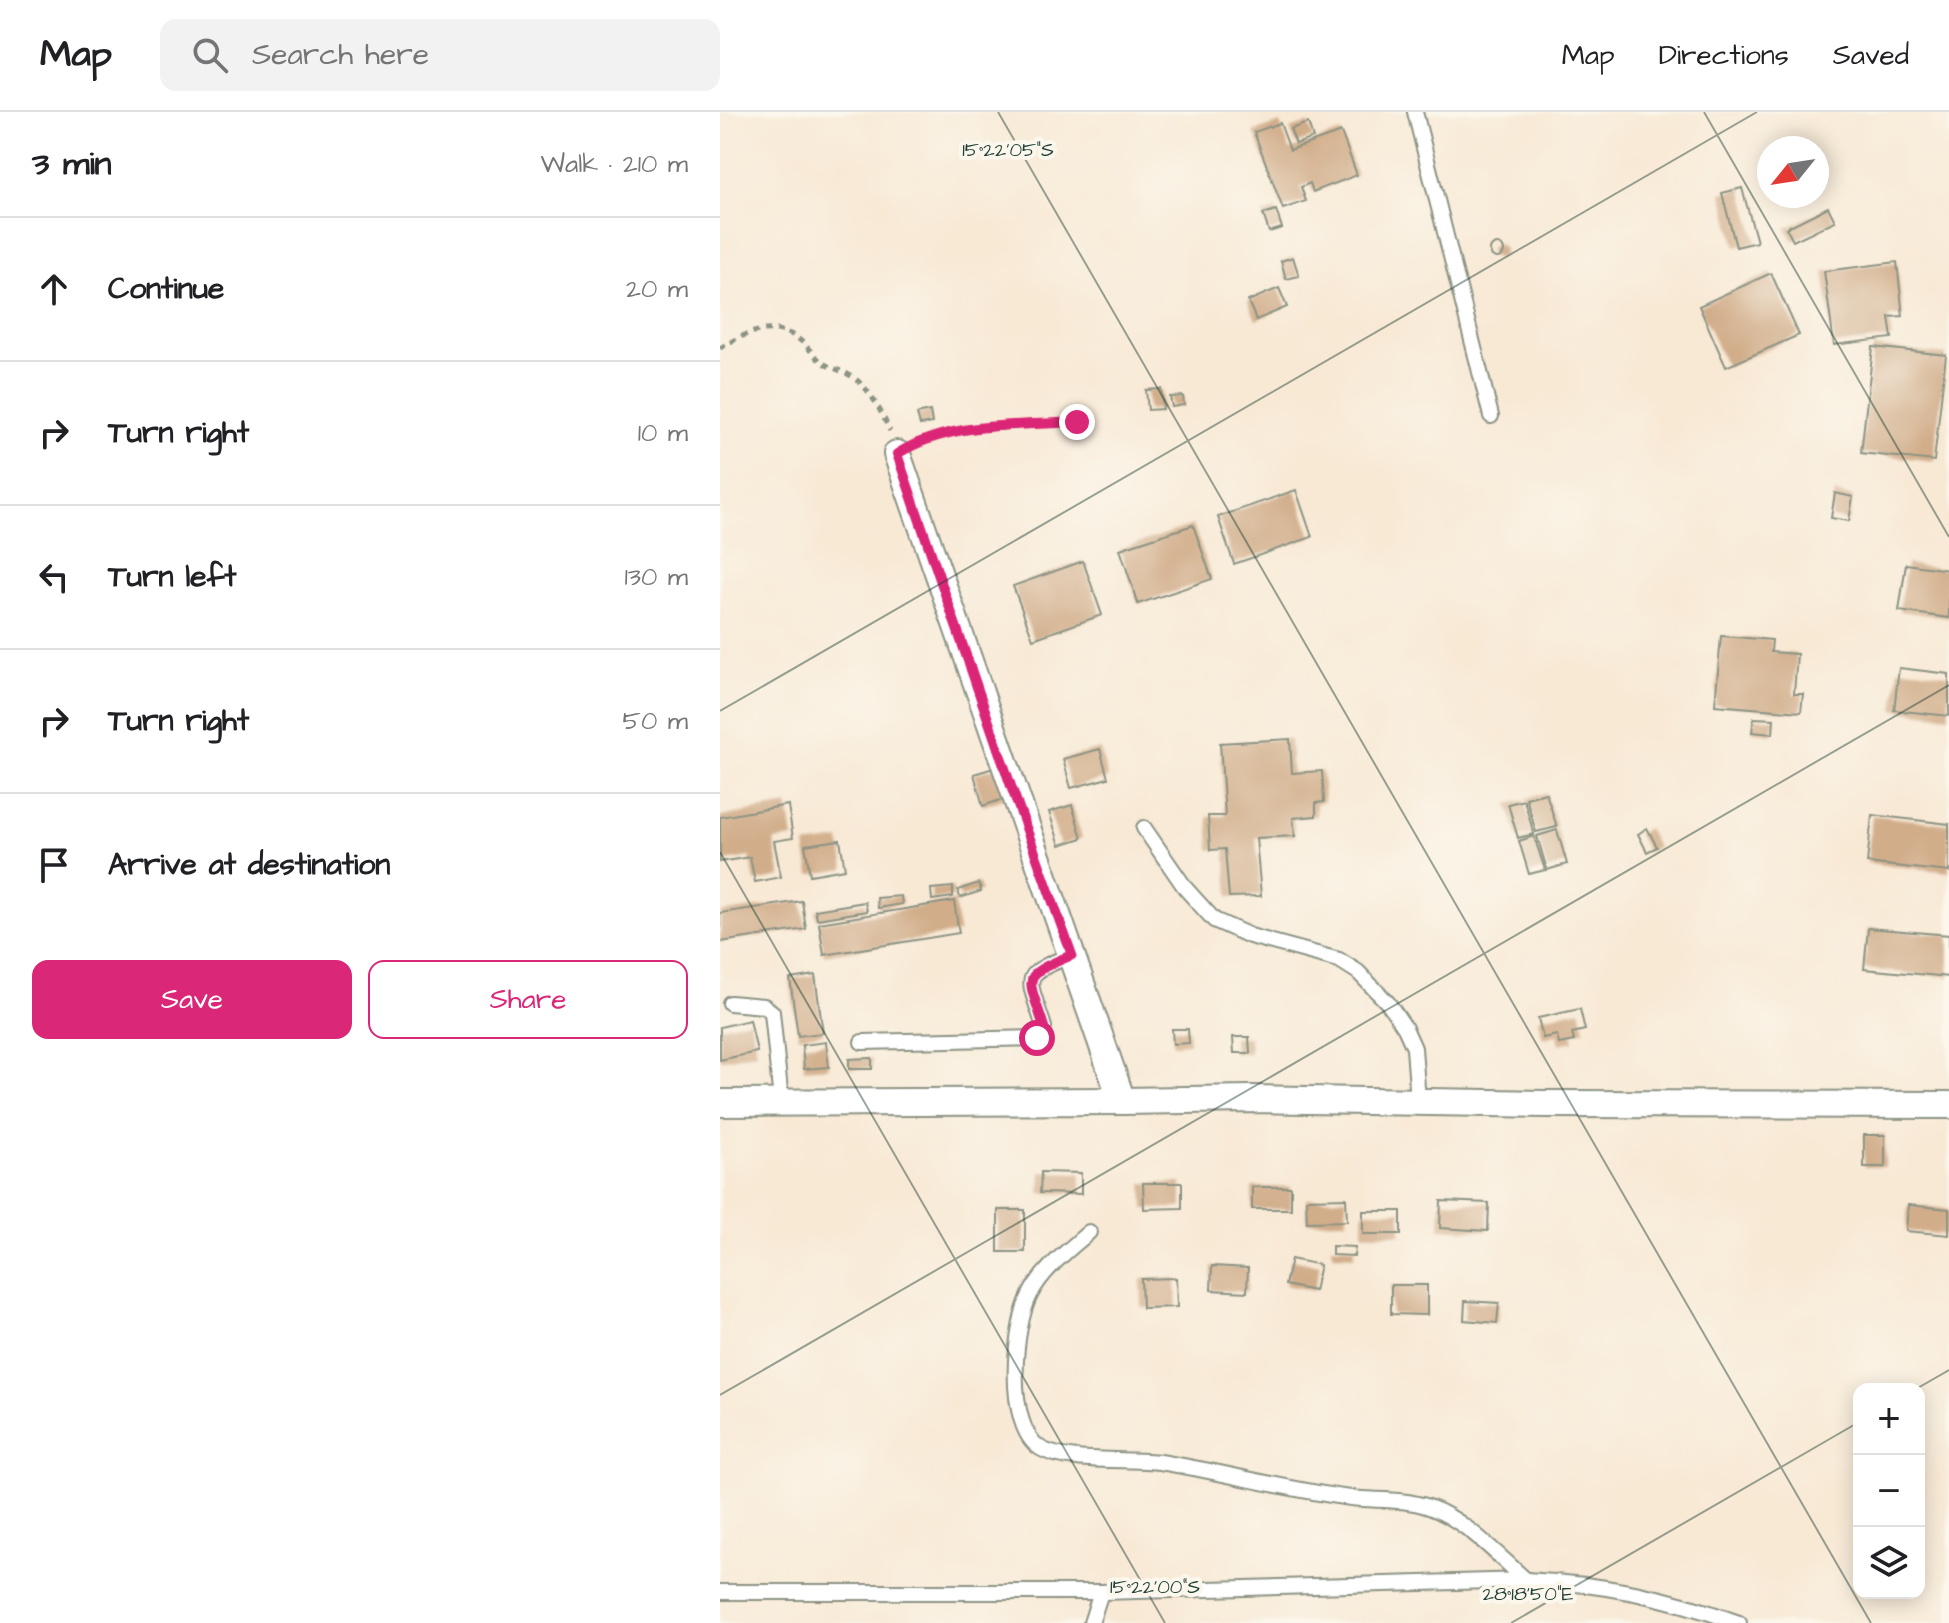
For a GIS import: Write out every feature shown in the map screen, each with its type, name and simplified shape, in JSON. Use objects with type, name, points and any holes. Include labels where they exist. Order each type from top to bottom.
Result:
[{"type":"street","points":[[897,454],[1122,1101]]},
{"type":"street","points":[[720,1103],[1250,1099],[1949,1105]]},
{"type":"lane","points":[[1415,112],[1491,416]]},
{"type":"lane","points":[[1144,828],[1186,889],[1214,920],[1250,936],[1339,960],[1358,972],[1388,1003],[1405,1028],[1414,1048],[1418,1101]]},
{"type":"lane","points":[[862,1042],[1037,1038],[1044,1027],[1030,983],[1034,973],[1041,967],[1072,955]]},
{"type":"lane","points":[[730,1003],[764,1006],[772,1012],[781,1101]]},
{"type":"lane","points":[[1089,1232],[1041,1277],[1029,1295],[1022,1317],[1016,1362],[1020,1416],[1025,1431],[1040,1448],[1062,1456],[1159,1462],[1343,1497],[1407,1502],[1430,1508],[1451,1518],[1526,1580]]},
{"type":"lane","points":[[720,1592],[1101,1592],[1526,1580],[1588,1584],[1640,1593],[1690,1605],[1739,1623]]},
{"type":"lane","points":[[1091,1623],[1101,1592]]},
{"type":"path","points":[[720,348],[758,330],[771,329],[796,338],[821,361],[854,377],[863,387],[879,407],[897,454],[917,442],[950,432],[1077,422]]},
{"type":"building","points":[[1280,123],[1290,150],[1341,132],[1357,175],[1313,192],[1310,183],[1301,187],[1306,201],[1283,209],[1254,132]]},
{"type":"building","points":[[1308,123],[1313,138],[1296,144],[1290,129]]},
{"type":"building","points":[[1742,188],[1757,242],[1736,247],[1722,193]]},
{"type":"building","points":[[1826,208],[1835,221],[1793,241],[1786,228]]},
{"type":"building","points":[[1276,210],[1282,228],[1269,232],[1263,214]]},
{"type":"building","points":[[1497,244],[1504,251],[1497,258],[1490,251]]},
{"type":"building","points":[[1293,257],[1299,276],[1286,279],[1281,261]]},
{"type":"building","points":[[1897,262],[1903,316],[1889,317],[1892,338],[1834,345],[1824,271]]},
{"type":"building","points":[[1771,273],[1799,335],[1726,367],[1699,306]]},
{"type":"building","points":[[1279,288],[1287,307],[1256,320],[1248,301]]},
{"type":"building","points":[[1873,347],[1946,355],[1934,461],[1861,453]]},
{"type":"building","points":[[1161,389],[1163,409],[1148,410],[1146,390]]},
{"type":"building","points":[[1183,396],[1184,405],[1172,407],[1170,397]]},
{"type":"building","points":[[930,411],[932,423],[920,425],[917,414]]},
{"type":"building","points":[[1296,490],[1312,537],[1234,564],[1218,517]]},
{"type":"building","points":[[1835,493],[1853,497],[1849,521],[1831,518]]},
{"type":"building","points":[[1193,525],[1212,579],[1138,604],[1120,549]]},
{"type":"building","points":[[1083,561],[1102,615],[1033,639],[1013,586]]},
{"type":"building","points":[[1906,564],[1949,570],[1949,618],[1899,611]]},
{"type":"building","points":[[1721,636],[1772,640],[1771,652],[1797,654],[1794,694],[1803,694],[1801,712],[1715,705]]},
{"type":"building","points":[[1899,668],[1949,674],[1949,716],[1894,710]]},
{"type":"building","points":[[1754,718],[1774,719],[1773,734],[1752,732]]},
{"type":"building","points":[[1290,739],[1292,773],[1322,771],[1324,802],[1316,803],[1316,816],[1293,818],[1295,836],[1256,838],[1261,896],[1229,897],[1225,849],[1210,850],[1208,816],[1225,816],[1220,743]]},
{"type":"building","points":[[1100,749],[1108,778],[1071,788],[1063,759]]},
{"type":"building","points":[[997,767],[1006,798],[983,806],[974,774]]},
{"type":"building","points":[[1546,793],[1557,827],[1536,832],[1526,798]]},
{"type":"building","points":[[1524,800],[1534,834],[1518,838],[1508,804]]},
{"type":"building","points":[[788,805],[793,838],[774,841],[781,877],[755,882],[750,857],[720,862],[720,817]]},
{"type":"building","points":[[1072,805],[1082,838],[1060,845],[1049,812]]},
{"type":"building","points":[[1872,815],[1949,824],[1949,872],[1867,863]]},
{"type":"building","points":[[1647,828],[1657,847],[1647,852],[1638,834]]},
{"type":"building","points":[[1557,830],[1567,864],[1547,870],[1537,836]]},
{"type":"building","points":[[1534,836],[1545,870],[1529,874],[1519,841]]},
{"type":"building","points":[[840,840],[845,869],[810,875],[805,845]]},
{"type":"building","points":[[979,883],[981,891],[960,898],[958,890]]},
{"type":"building","points":[[953,887],[953,897],[932,900],[931,889]]},
{"type":"building","points":[[901,896],[902,904],[878,908],[877,898]]},
{"type":"building","points":[[802,901],[806,929],[720,942],[720,913]]},
{"type":"building","points":[[954,901],[959,933],[824,955],[819,923]]},
{"type":"building","points":[[865,902],[867,911],[817,919],[815,910]]},
{"type":"building","points":[[1868,928],[1949,935],[1949,977],[1864,969]]},
{"type":"building","points":[[815,975],[823,1033],[798,1036],[790,979]]},
{"type":"building","points":[[1580,1009],[1585,1030],[1572,1033],[1574,1041],[1559,1044],[1557,1035],[1543,1038],[1538,1018]]},
{"type":"building","points":[[750,1020],[757,1052],[720,1060],[720,1027]]},
{"type":"building","points":[[1172,1029],[1188,1029],[1189,1043],[1173,1044]]},
{"type":"building","points":[[1233,1037],[1249,1037],[1250,1053],[1234,1053]]},
{"type":"building","points":[[826,1042],[829,1067],[804,1069],[802,1045]]},
{"type":"building","points":[[872,1058],[872,1069],[849,1069],[849,1059]]},
{"type":"building","points":[[1864,1135],[1885,1135],[1885,1167],[1864,1167]]},
{"type":"building","points":[[1041,1172],[1081,1173],[1081,1194],[1040,1193]]},
{"type":"building","points":[[1143,1183],[1182,1183],[1182,1208],[1144,1209]]},
{"type":"building","points":[[1252,1187],[1291,1187],[1291,1209],[1252,1209]]},
{"type":"building","points":[[1346,1198],[1347,1221],[1307,1222],[1306,1199]]},
{"type":"building","points":[[1441,1201],[1489,1203],[1488,1231],[1440,1228]]},
{"type":"building","points":[[1908,1205],[1949,1209],[1949,1235],[1906,1231]]},
{"type":"building","points":[[998,1210],[1025,1210],[1025,1252],[998,1252]]},
{"type":"building","points":[[1363,1211],[1401,1211],[1401,1234],[1363,1234]]},
{"type":"building","points":[[1332,1246],[1355,1247],[1354,1256],[1332,1255]]},
{"type":"building","points":[[1291,1259],[1320,1265],[1314,1291],[1285,1285]]},
{"type":"building","points":[[1212,1266],[1248,1268],[1247,1292],[1211,1290]]},
{"type":"building","points":[[1176,1278],[1177,1307],[1142,1308],[1141,1279]]},
{"type":"building","points":[[1391,1285],[1427,1285],[1427,1315],[1391,1314]]},
{"type":"building","points":[[1465,1301],[1499,1303],[1497,1323],[1464,1320]]},
{"type":"route","points":[[1037,1038],[1044,1027],[1030,983],[1034,973],[1041,967],[1072,955],[897,454],[917,442],[950,432],[1077,422]]}]
